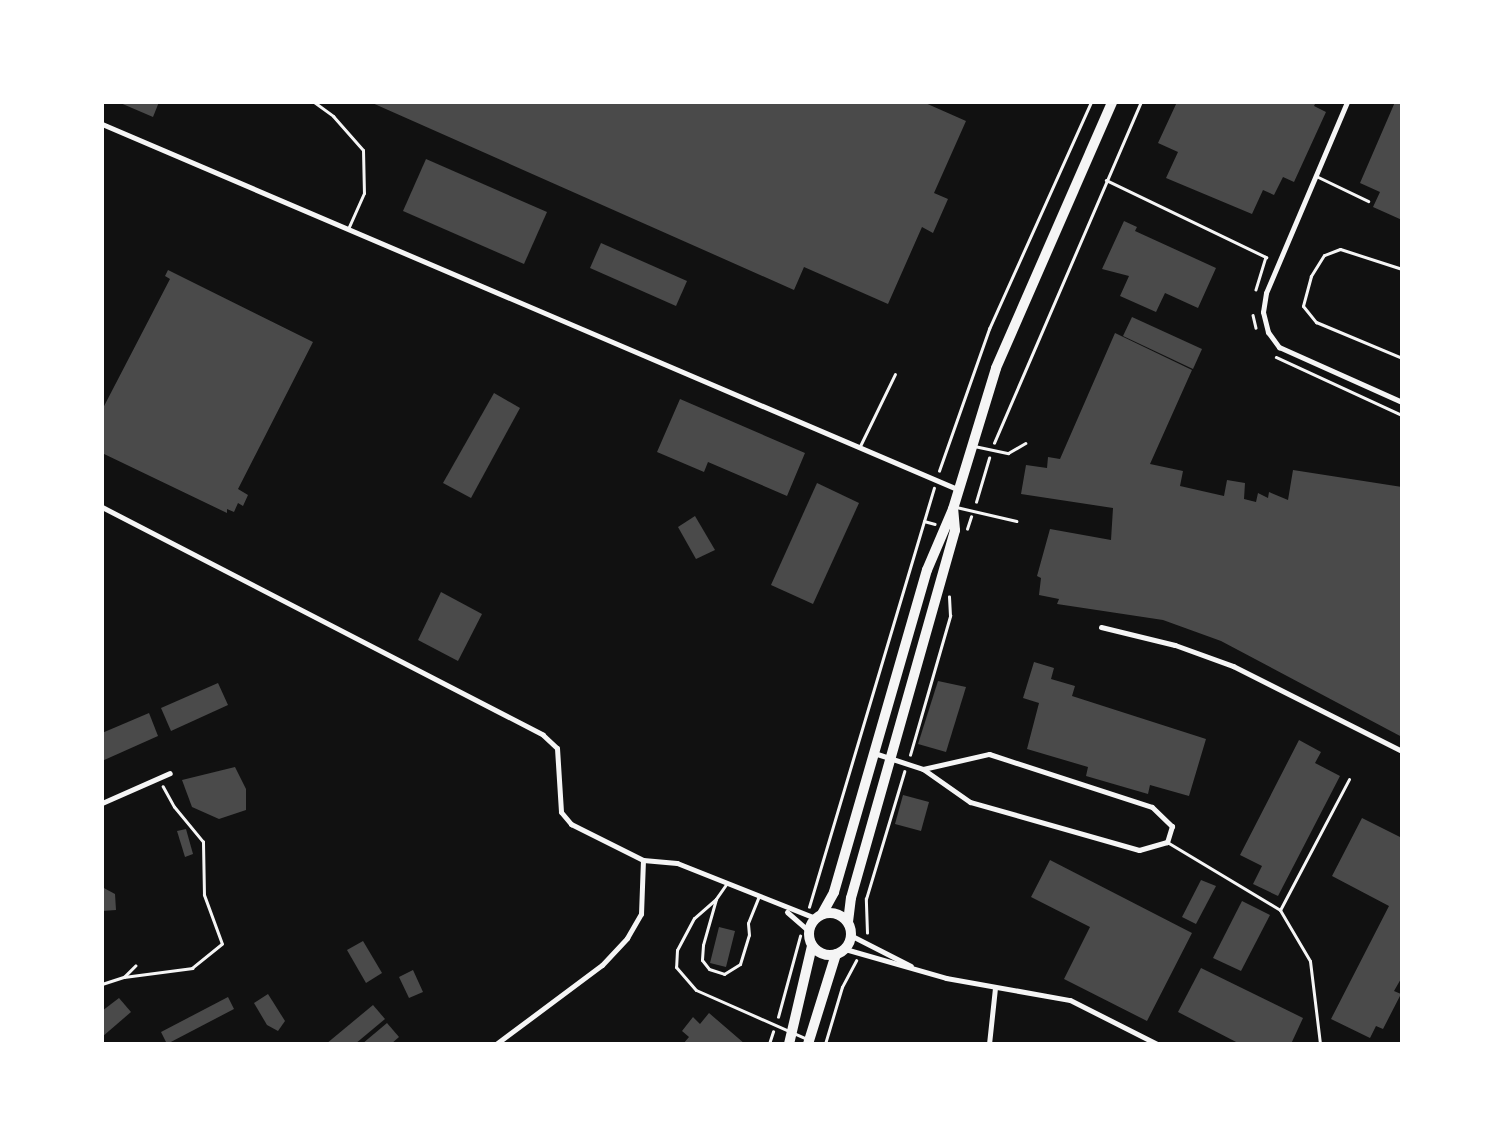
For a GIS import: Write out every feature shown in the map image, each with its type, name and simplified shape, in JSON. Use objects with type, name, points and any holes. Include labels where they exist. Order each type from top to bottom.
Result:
[{"type":"main road","points":[[809,1042],[841,952],[852,936],[848,922],[851,898],[892,759],[955,530],[954,507],[957,489],[999,360],[1112,102]]},
{"type":"main road","points":[[791,1039],[812,946],[809,932],[834,892],[927,570],[954,507]]},
{"type":"main road","points":[[819,916],[836,913],[848,922]]},
{"type":"main road","points":[[812,946],[824,954],[841,952]]},
{"type":"street","points":[[1347,102],[1266,293],[1263,312],[1268,332],[1279,347],[1402,402]]},
{"type":"street","points":[[102,124],[957,489]]},
{"type":"street","points":[[102,507],[543,735],[556,748],[561,812],[571,824],[644,860],[677,863],[759,896],[782,908],[809,932]]},
{"type":"street","points":[[1101,627],[1175,645],[1233,666],[1402,751]]},
{"type":"street","points":[[874,753],[924,768],[970,802],[1139,850],[1167,842],[1172,826],[1152,807],[989,754],[924,768]]},
{"type":"street","points":[[102,803],[170,773]]},
{"type":"street","points":[[496,1044],[602,965],[627,938],[640,914],[644,860]]},
{"type":"street","points":[[782,908],[819,916]]},
{"type":"street","points":[[852,936],[916,968]]},
{"type":"street","points":[[841,952],[860,954],[996,988],[1070,1000],[1157,1044]]},
{"type":"street","points":[[989,1044],[996,988]]},
{"type":"lane","points":[[314,102],[333,116],[363,150],[364,193],[348,230]]},
{"type":"lane","points":[[1316,176],[1368,201]]},
{"type":"lane","points":[[1402,269],[1340,249],[1324,255],[1311,276],[1303,306],[1316,322],[1402,358]]},
{"type":"lane","points":[[860,446],[895,374]]},
{"type":"lane","points":[[972,445],[1008,453],[1025,443]]},
{"type":"lane","points":[[954,507],[972,513],[1016,521]]},
{"type":"lane","points":[[1280,910],[1349,779]]},
{"type":"lane","points":[[1167,842],[1280,910],[1310,961],[1320,1044]]},
{"type":"lane","points":[[727,882],[716,899],[694,918],[677,950],[676,968],[696,990],[791,1039],[809,1042]]},
{"type":"lane","points":[[716,899],[702,960],[709,969],[724,974],[740,964],[749,935],[748,923],[759,896]]},
{"type":"path","points":[[966,534],[992,448],[1141,102]]},
{"type":"path","points":[[864,942],[870,926],[866,899],[950,616],[949,593]]},
{"type":"path","points":[[102,984],[124,977],[192,968],[222,944],[204,895],[203,842],[181,814],[158,778]]},
{"type":"path","points":[[825,1044],[842,987],[860,954]]},
{"type":"path","points":[[124,977],[135,966]]},
{"type":"building","points":[[118,102],[159,102],[153,117]]},
{"type":"building","points":[[370,102],[923,102],[966,121],[934,193],[948,199],[933,233],[922,227],[888,304],[804,267],[794,290]]},
{"type":"building","points":[[1177,102],[1316,102],[1314,106],[1326,112],[1294,182],[1283,177],[1274,195],[1263,190],[1252,214],[1166,178],[1178,152],[1158,143]]},
{"type":"building","points":[[1395,102],[1402,104],[1402,220],[1373,207],[1380,192],[1360,183]]},
{"type":"building","points":[[426,159],[547,212],[524,264],[403,211]]},
{"type":"building","points":[[1124,221],[1137,227],[1135,231],[1216,268],[1198,308],[1165,293],[1156,312],[1120,296],[1129,276],[1102,269]]},
{"type":"building","points":[[601,243],[687,281],[676,306],[590,268]]},
{"type":"building","points":[[168,270],[313,342],[238,489],[248,495],[243,506],[238,503],[234,512],[227,509],[227,513],[102,453],[102,410],[170,279],[165,276]]},
{"type":"building","points":[[1132,317],[1202,349],[1193,369],[1123,336]]},
{"type":"building","points":[[1115,333],[1192,370],[1150,464],[1183,471],[1180,486],[1224,496],[1227,480],[1245,483],[1244,499],[1256,502],[1258,493],[1268,498],[1269,492],[1288,500],[1293,470],[1402,487],[1402,737],[1221,641],[1163,620],[1057,604],[1059,599],[1039,595],[1041,578],[1037,576],[1050,529],[1111,540],[1113,508],[1021,494],[1026,465],[1047,468],[1048,457],[1060,459]]},
{"type":"building","points":[[494,393],[520,408],[471,498],[443,483]]},
{"type":"building","points":[[680,399],[805,453],[787,496],[708,462],[704,472],[657,452]]},
{"type":"building","points":[[817,483],[859,503],[813,604],[771,585]]},
{"type":"building","points":[[695,516],[715,550],[696,559],[678,527]]},
{"type":"building","points":[[441,592],[482,614],[458,661],[418,640]]},
{"type":"building","points":[[1034,662],[1054,668],[1051,679],[1075,686],[1072,696],[1206,739],[1189,796],[1150,785],[1148,794],[1086,776],[1088,767],[1027,749],[1039,703],[1023,698]]},
{"type":"building","points":[[938,681],[966,687],[946,752],[918,744]]},
{"type":"building","points":[[218,683],[228,705],[171,731],[161,708]]},
{"type":"building","points":[[149,713],[158,736],[102,761],[102,733]]},
{"type":"building","points":[[1299,740],[1321,752],[1315,763],[1340,776],[1278,896],[1253,884],[1262,866],[1240,855]]},
{"type":"building","points":[[235,767],[246,789],[246,810],[219,819],[192,807],[182,780]]},
{"type":"building","points":[[903,795],[929,802],[921,831],[895,824]]},
{"type":"building","points":[[1362,818],[1402,838],[1402,977],[1394,991],[1401,994],[1383,1029],[1376,1026],[1370,1038],[1331,1019],[1389,906],[1332,876]]},
{"type":"building","points":[[186,829],[193,854],[185,857],[177,831]]},
{"type":"building","points":[[1050,860],[1192,933],[1147,1021],[1064,979],[1090,927],[1031,897]]},
{"type":"building","points":[[1201,880],[1216,886],[1196,924],[1182,917]]},
{"type":"building","points":[[102,887],[115,894],[116,910],[102,911]]},
{"type":"building","points":[[1242,901],[1270,915],[1241,971],[1213,958]]},
{"type":"building","points":[[719,927],[735,931],[726,967],[710,963]]},
{"type":"building","points":[[363,941],[382,973],[366,983],[347,950]]},
{"type":"building","points":[[1201,968],[1303,1018],[1291,1044],[1240,1044],[1178,1012]]},
{"type":"building","points":[[413,970],[423,992],[409,998],[399,977]]},
{"type":"building","points":[[268,994],[285,1021],[278,1031],[267,1025],[254,1003]]},
{"type":"building","points":[[228,997],[234,1009],[167,1044],[161,1032]]},
{"type":"building","points":[[119,998],[131,1012],[102,1037],[102,1011]]},
{"type":"building","points":[[373,1005],[385,1019],[355,1044],[326,1044]]},
{"type":"building","points":[[709,1013],[745,1044],[683,1044],[689,1037],[682,1031],[693,1017],[700,1024]]},
{"type":"building","points":[[387,1023],[399,1037],[391,1044],[362,1044]]}]
